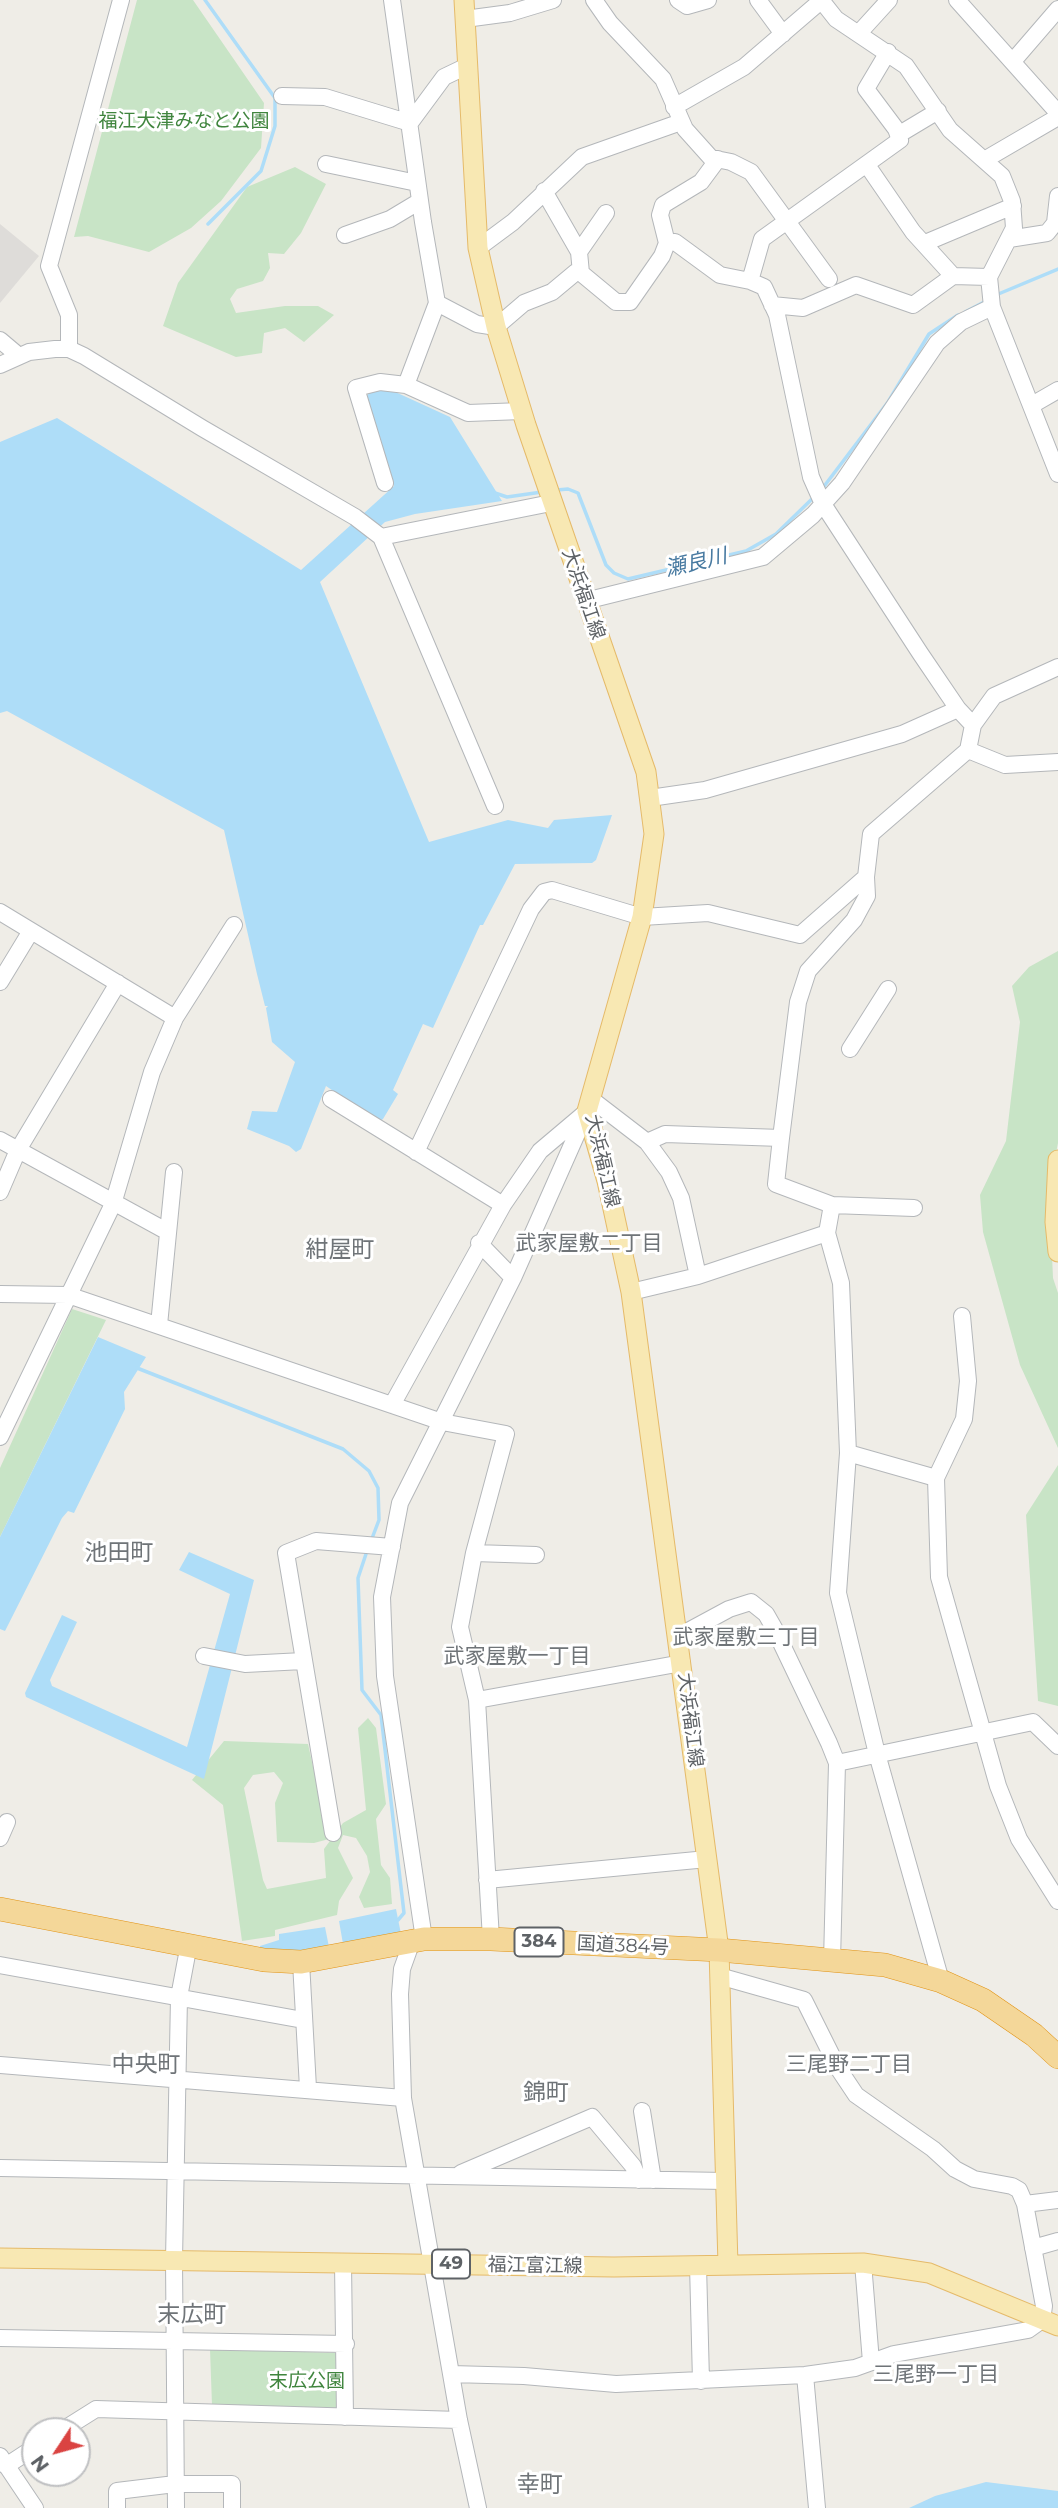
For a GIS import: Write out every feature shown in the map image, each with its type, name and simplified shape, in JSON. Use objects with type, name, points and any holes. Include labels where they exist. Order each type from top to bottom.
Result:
[{"type":"highway","name":"国道384号","points":[[0,1909],[189,1944],[237,1957],[301,1962],[418,1940],[491,1940],[719,1950],[886,1965],[941,1980],[1003,2012],[1058,2057]]},
{"type":"main road","name":"大浜福江線","points":[[464,9],[478,248],[496,327],[551,503],[646,772],[650,798],[654,834],[642,917],[589,1105],[631,1292],[719,1950],[728,2265]]},
{"type":"main road","points":[[1058,1160],[1055,1222],[1058,1252]]},
{"type":"main road","name":"福江富江線","points":[[0,2258],[431,2264],[863,2263],[929,2273],[1050,2323]]},
{"type":"street","points":[[69,349],[69,315],[49,266],[121,0]]},
{"type":"street","points":[[392,0],[417,183],[437,303],[406,385]]},
{"type":"street","points":[[464,9],[510,13],[553,0]]},
{"type":"street","points":[[594,0],[610,23],[663,79],[678,114],[711,158],[751,172],[784,221],[829,278]]},
{"type":"street","points":[[678,0],[687,6],[708,0]]},
{"type":"street","points":[[758,0],[783,34]]},
{"type":"street","points":[[859,33],[888,0]]},
{"type":"street","points":[[957,0],[1014,60],[1058,115],[986,159]]},
{"type":"street","points":[[478,248],[513,222],[582,157],[678,114],[744,67],[822,1],[836,19],[906,66],[950,130],[986,159],[1002,176],[1013,206],[1014,228],[989,277],[992,307],[1058,474]]},
{"type":"street","points":[[1014,60],[1058,9]]},
{"type":"street","points":[[750,281],[762,239],[900,140],[866,89],[888,52]]},
{"type":"street","points":[[410,123],[444,77],[467,66]]},
{"type":"street","points":[[282,96],[325,97],[410,123]]},
{"type":"street","points":[[898,135],[938,111]]},
{"type":"street","points":[[437,303],[477,324],[496,327],[524,303],[552,292],[576,272],[581,273],[616,302],[630,302],[662,256],[667,243],[660,215],[663,205],[701,182],[718,159]]},
{"type":"street","points":[[326,164],[417,183]]},
{"type":"street","points":[[867,165],[913,232],[953,276]]},
{"type":"street","points":[[544,191],[579,252],[581,273]]},
{"type":"street","points":[[1009,239],[1047,233],[1055,223],[1058,196]]},
{"type":"street","points":[[345,235],[390,219],[420,201]]},
{"type":"street","points":[[925,243],[1013,206]]},
{"type":"street","points":[[579,252],[606,213]]},
{"type":"street","points":[[667,243],[675,242],[720,275],[750,281],[764,288],[777,315],[811,477],[823,504],[958,709],[974,725]]},
{"type":"street","points":[[772,304],[803,308],[856,285],[913,305],[953,276],[989,277]]},
{"type":"street","points":[[585,601],[763,556],[823,504],[842,483],[937,343],[961,322],[992,307]]},
{"type":"street","points":[[0,340],[19,356]]},
{"type":"street","points":[[0,365],[29,352],[69,349],[355,517],[382,537],[495,806]]},
{"type":"street","points":[[385,483],[356,388],[380,382],[406,385],[468,413],[522,411]]},
{"type":"street","points":[[1032,405],[1058,390]]},
{"type":"street","points":[[382,537],[551,503]]},
{"type":"street","points":[[914,1208],[832,1205],[776,1184],[798,1002],[808,971],[854,920],[867,896],[866,877],[872,834],[968,750],[974,725],[994,696],[1058,667]]},
{"type":"street","points":[[650,798],[705,790],[902,734],[958,709]]},
{"type":"street","points":[[968,750],[1004,765],[1058,762]]},
{"type":"street","points":[[416,1152],[531,909],[544,892],[552,890],[642,917],[708,914],[800,935],[866,877]]},
{"type":"street","points":[[0,912],[175,1018]]},
{"type":"street","points":[[0,1437],[6,1407],[68,1295],[113,1204],[152,1072],[175,1018],[234,925]]},
{"type":"street","points":[[0,982],[31,930]]},
{"type":"street","points":[[0,1192],[18,1150],[118,983]]},
{"type":"street","points":[[850,1048],[888,989]]},
{"type":"street","points":[[331,1099],[503,1205]]},
{"type":"street","points":[[589,1105],[647,1142],[669,1172],[681,1198],[698,1276]]},
{"type":"street","points":[[392,1405],[479,1243],[503,1205],[540,1151],[589,1105]]},
{"type":"street","points":[[479,2507],[458,2420],[403,2098],[400,1994],[402,1969],[418,1940],[385,1676],[382,1597],[400,1503],[513,1278],[589,1105]]},
{"type":"street","points":[[647,1142],[665,1134],[781,1138]]},
{"type":"street","points":[[0,1140],[168,1232]]},
{"type":"street","points":[[159,1325],[174,1172]]},
{"type":"street","points":[[832,1205],[827,1233],[841,1283],[848,1453],[838,1593],[877,1754],[941,1980]]},
{"type":"street","points":[[631,1292],[698,1276],[827,1233]]},
{"type":"street","points":[[479,1243],[513,1278]]},
{"type":"street","points":[[0,1294],[68,1295],[442,1422],[506,1434],[474,1553],[460,1627],[477,1700],[491,1940]]},
{"type":"street","points":[[962,1316],[968,1381],[964,1419],[936,1478],[939,1577],[998,1786],[1019,1839],[1058,1901]]},
{"type":"street","points":[[848,1453],[936,1478]]},
{"type":"street","points":[[333,1833],[286,1553],[316,1541],[392,1547]]},
{"type":"street","points":[[474,1553],[536,1555]]},
{"type":"street","points":[[679,1636],[729,1609],[751,1602],[765,1614],[774,1628],[837,1763],[832,1961]]},
{"type":"street","points":[[204,1656],[245,1664],[303,1661]]},
{"type":"street","points":[[477,1700],[682,1663]]},
{"type":"street","points":[[837,1763],[1033,1722],[1058,1746]]},
{"type":"street","points":[[0,1838],[7,1822]]},
{"type":"street","points":[[487,1880],[707,1859]]},
{"type":"street","points":[[176,2508],[174,2260],[177,2079],[179,1997],[189,1944]]},
{"type":"street","points":[[301,1962],[308,2088]]},
{"type":"street","points":[[0,1965],[303,2020]]},
{"type":"street","points":[[451,2374],[524,2376],[616,2384],[805,2375],[855,2368],[894,2354],[1028,2330],[1050,2323],[1044,2306],[1025,2204],[1019,2190],[1012,2186],[974,2179],[955,2169],[856,2095],[838,2068],[804,2000],[719,1976]]},
{"type":"street","points":[[0,2065],[308,2088],[403,2098]]},
{"type":"street","points":[[642,2111],[646,2180]]},
{"type":"street","points":[[455,2176],[592,2117],[646,2180]]},
{"type":"street","points":[[0,2168],[726,2180]]},
{"type":"street","points":[[1025,2204],[1058,2200]]},
{"type":"street","points":[[1033,2248],[1058,2241]]},
{"type":"street","points":[[343,2263],[345,2417]]},
{"type":"street","points":[[863,2263],[871,2362]]},
{"type":"street","points":[[698,2265],[701,2381]]},
{"type":"street","points":[[0,2338],[346,2344]]},
{"type":"street","points":[[805,2375],[817,2508]]},
{"type":"street","points":[[83,2417],[96,2409],[458,2420]]},
{"type":"street","points":[[21,2453],[3,2461],[35,2508]]},
{"type":"street","points":[[117,2508],[117,2491],[176,2484],[232,2484],[232,2508]]},
{"type":"shaded area","points":[[0,224],[39,256],[0,303]]},
{"type":"green space","name":"福江大津みなと公園","points":[[137,0],[193,0],[264,103],[261,148],[221,201],[191,228],[149,252],[88,236],[74,237]]},
{"type":"green space","points":[[295,167],[326,184],[301,233],[284,254],[268,253],[270,268],[263,281],[237,289],[230,299],[236,313],[285,306],[318,306],[334,315],[304,342],[285,328],[264,333],[262,353],[236,357],[163,326],[178,283],[247,187]]},
{"type":"green space","points":[[1058,951],[1058,1143],[1049,1187],[1053,1278],[1058,1293],[1058,1448],[1020,1365],[983,1232],[980,1195],[1006,1141],[1020,1022],[1012,986],[1029,967]]},
{"type":"green space","points":[[72,1309],[106,1320],[0,1537],[0,1468]]},
{"type":"green space","points":[[1058,1465],[1058,1706],[1038,1701],[1026,1515]]},
{"type":"green space","points":[[368,1718],[376,1728],[386,1804],[376,1819],[381,1865],[390,1878],[392,1904],[364,1908],[359,1897],[370,1872],[367,1856],[356,1838],[343,1835],[338,1848],[353,1878],[339,1901],[337,1915],[275,1930],[275,1936],[242,1941],[223,1805],[192,1780],[224,1741],[308,1744],[329,1839],[314,1843],[277,1842],[275,1803],[283,1783],[274,1772],[253,1775],[244,1788],[267,1889],[326,1878],[324,1849],[343,1823],[366,1810],[358,1728]]},
{"type":"green space","name":"末広公園","points":[[210,2349],[337,2353],[338,2406],[336,2410],[212,2405]]},
{"type":"water","points":[[391,390],[450,417],[502,501],[415,514],[385,522],[320,582],[429,842],[508,820],[548,828],[554,820],[612,815],[596,860],[592,863],[515,864],[483,925],[480,925],[433,1028],[423,1024],[393,1090],[398,1094],[383,1119],[379,1122],[326,1086],[301,1149],[296,1152],[289,1146],[247,1129],[252,1111],[277,1112],[295,1062],[272,1042],[266,1008],[268,1006],[265,1006],[257,974],[224,830],[7,711],[0,713],[0,442],[57,418],[301,570],[394,486],[365,397],[371,392]]},
{"type":"water","points":[[98,1337],[146,1357],[124,1392],[125,1409],[74,1513],[68,1511],[62,1518],[5,1631],[0,1629],[0,1537]]},
{"type":"water","points":[[189,1552],[254,1580],[204,1779],[26,1697],[25,1693],[62,1615],[77,1622],[50,1680],[52,1686],[187,1747],[230,1594],[179,1570]]},
{"type":"water","points":[[396,1909],[401,1934],[343,1944],[339,1921]]},
{"type":"water","points":[[325,1927],[329,1947],[286,1955],[260,1951],[260,1946],[279,1940],[279,1934]]},
{"type":"water","points":[[986,2482],[1058,2491],[1058,2508],[909,2508],[935,2496]]},
{"type":"waterway","points":[[205,0],[275,98],[275,126],[261,171],[208,224]]},
{"type":"waterway","name":"瀬良川","points":[[996,295],[1058,269]]},
{"type":"waterway","name":"瀬良川","points":[[965,312],[986,301]]},
{"type":"waterway","name":"瀬良川","points":[[822,489],[888,402],[929,334],[958,315]]},
{"type":"waterway","name":"瀬良川","points":[[557,490],[568,489],[578,493],[606,565],[614,573],[628,579],[746,551],[776,534],[814,497]]},
{"type":"waterway","name":"瀬良川","points":[[495,493],[507,497],[542,492]]},
{"type":"waterway","points":[[137,1368],[343,1449],[369,1471],[378,1488],[379,1520],[371,1541]]},
{"type":"waterway","points":[[368,1548],[358,1578],[362,1690],[381,1715],[404,1913],[398,1920]]},
{"type":"district","name":"武家屋敷二丁目","points":[[589,1244]]},
{"type":"district","name":"紺屋町","points":[[340,1250]]},
{"type":"district","name":"池田町","points":[[119,1553]]},
{"type":"district","name":"武家屋敷三丁目","points":[[746,1638]]},
{"type":"district","name":"武家屋敷一丁目","points":[[517,1657]]},
{"type":"district","name":"中央町","points":[[146,2065]]},
{"type":"district","name":"三尾野二丁目","points":[[849,2065]]},
{"type":"district","name":"錦町","points":[[546,2093]]},
{"type":"district","name":"末広町","points":[[192,2315]]},
{"type":"district","name":"三尾野一丁目","points":[[936,2375]]},
{"type":"district","name":"幸町","points":[[540,2485]]}]
